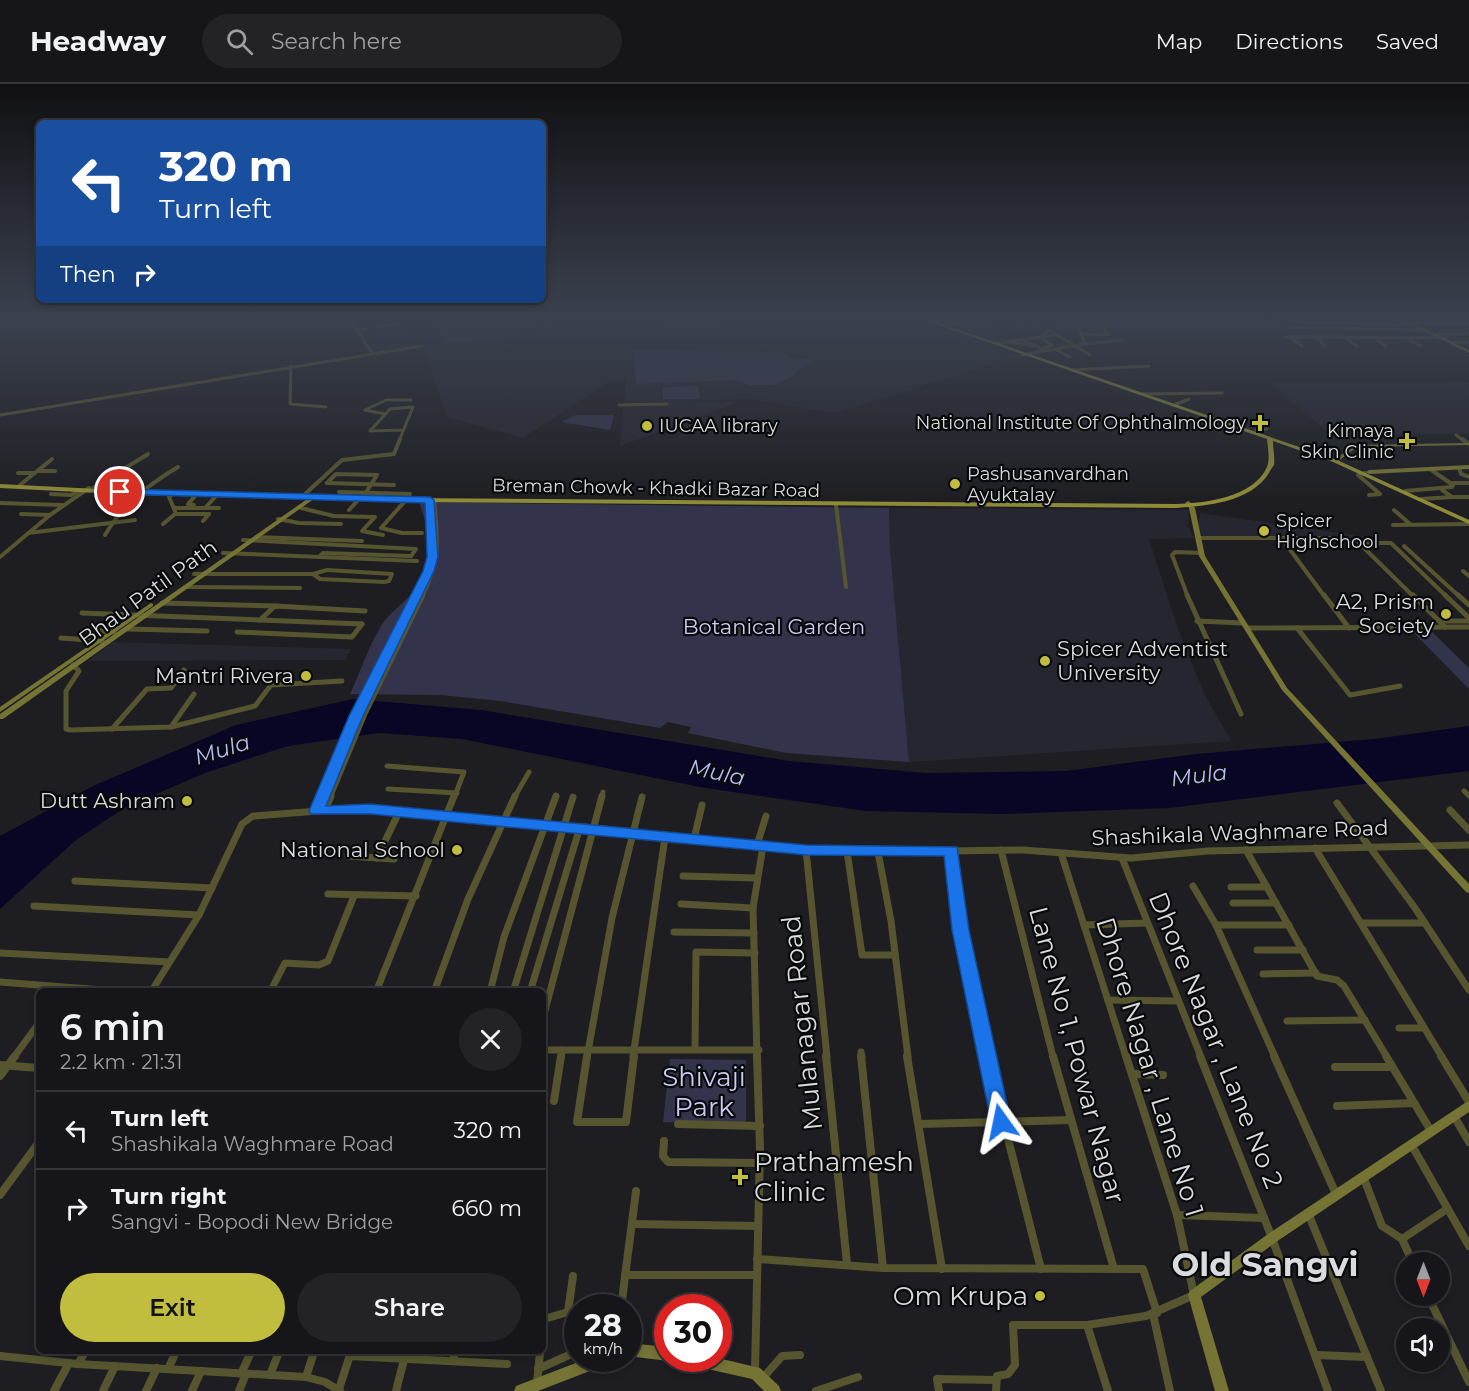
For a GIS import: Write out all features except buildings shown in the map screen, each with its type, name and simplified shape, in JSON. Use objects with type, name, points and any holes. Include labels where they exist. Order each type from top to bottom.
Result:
[{"type":"main road","points":[[1101,380],[1253,430],[1297,449],[1338,461],[1360,448],[1469,445]]},
{"type":"main road","points":[[1102,380],[1253,430]]},
{"type":"main road","points":[[1267,437],[1367,472],[1469,521]]},
{"type":"main road","name":"Breman Chowk - Khadki Bazar Road","points":[[408,497],[432,500],[1031,505],[1189,504],[1247,488],[1269,469],[1272,458],[1267,437]]},
{"type":"main road","name":"Breman Chowk - Khadki Bazar Road","points":[[1247,488],[1264,468],[1267,456],[1267,437]]},
{"type":"main road","points":[[1270,448],[1297,449]]},
{"type":"main road","points":[[1367,472],[1469,467]]},
{"type":"main road","name":"Breman Chowk - Khadki Bazar Road","points":[[0,485],[20,484],[87,489]]},
{"type":"main road","name":"Breman Chowk - Khadki Bazar Road","points":[[0,485],[216,496],[302,496]]},
{"type":"main road","name":"Breman Chowk - Khadki Bazar Road","points":[[138,492],[836,505],[1189,504]]},
{"type":"main road","name":"Bhau Patil Path","points":[[0,717],[136,616],[226,553],[280,519],[294,507],[302,496]]},
{"type":"main road","name":"Bhau Patil Path","points":[[280,519],[301,508],[314,497]]},
{"type":"main road","points":[[1189,504],[1201,553],[1284,689],[1469,890]]},
{"type":"main road","name":"Bhau Patil Path","points":[[0,710],[127,629],[185,587],[198,574]]},
{"type":"main road","points":[[1222,1391],[1194,1295],[1272,1238],[1469,1104]]},
{"type":"main road","points":[[732,1369],[758,1376],[774,1391]]},
{"type":"main road","points":[[521,1391],[571,1372]]},
{"type":"street","points":[[0,415],[208,380]]},
{"type":"street","points":[[291,380],[290,405],[326,407]]},
{"type":"street","points":[[1143,394],[1222,393]]},
{"type":"street","points":[[1174,405],[1189,399]]},
{"type":"street","points":[[385,414],[365,410],[381,400],[411,400]]},
{"type":"street","points":[[619,405],[667,404]]},
{"type":"street","points":[[302,496],[342,460],[394,454],[413,407],[391,408],[370,431],[403,430]]},
{"type":"street","points":[[1456,435],[1469,445]]},
{"type":"street","points":[[2,554],[50,515],[87,489],[148,454]]},
{"type":"street","points":[[20,484],[52,459]]},
{"type":"street","points":[[105,535],[112,522],[138,492],[178,467]]},
{"type":"street","points":[[1459,468],[1461,474],[1469,477]]},
{"type":"street","points":[[1430,469],[1451,483],[1469,483]]},
{"type":"street","points":[[18,473],[55,471]]},
{"type":"street","points":[[1367,472],[1358,475],[1380,494],[1369,495]]},
{"type":"street","points":[[349,510],[371,485],[377,475],[336,474],[326,482],[348,484],[371,485],[394,485],[389,493]]},
{"type":"street","points":[[348,484],[356,474]]},
{"type":"street","points":[[1407,491],[1452,487],[1451,483]]},
{"type":"street","points":[[51,494],[71,495],[87,489]]},
{"type":"street","points":[[1440,489],[1452,497]]},
{"type":"street","points":[[339,492],[362,496],[389,493],[408,497],[381,528],[401,533],[422,533]]},
{"type":"street","points":[[172,494],[169,497],[175,508],[175,514]]},
{"type":"street","points":[[196,495],[188,504],[219,508]]},
{"type":"street","points":[[175,508],[207,506],[216,496]]},
{"type":"street","points":[[1424,499],[1469,497]]},
{"type":"street","points":[[326,807],[365,714],[434,572],[438,547],[432,500]]},
{"type":"street","points":[[0,503],[64,505]]},
{"type":"street","points":[[836,505],[846,588]]},
{"type":"street","points":[[301,508],[334,516],[374,517],[362,531],[383,535]]},
{"type":"street","points":[[318,808],[356,716],[429,571],[433,557],[433,509]]},
{"type":"street","points":[[1394,510],[1410,524]]},
{"type":"street","points":[[21,514],[50,515]]},
{"type":"street","points":[[163,524],[175,514],[209,514],[203,521]]},
{"type":"street","points":[[280,519],[340,524]]},
{"type":"street","points":[[27,534],[135,520]]},
{"type":"street","points":[[1394,525],[1469,521]]},
{"type":"street","points":[[258,534],[362,541]]},
{"type":"street","points":[[1198,538],[1335,538]]},
{"type":"street","points":[[246,541],[416,548],[410,556],[323,553],[319,557]]},
{"type":"street","points":[[1285,543],[1349,628]]},
{"type":"street","points":[[1445,627],[1359,543],[1391,543],[1469,620]]},
{"type":"street","points":[[1404,546],[1469,605]]},
{"type":"street","points":[[1201,553],[1175,552],[1172,555],[1197,621],[1241,714]]},
{"type":"street","points":[[226,553],[417,561]]},
{"type":"street","points":[[198,574],[313,574],[327,570],[393,574],[386,582],[320,579],[313,574]]},
{"type":"street","points":[[1463,571],[1469,576]]},
{"type":"street","points":[[185,587],[300,588]]},
{"type":"street","points":[[162,603],[202,605],[250,603],[365,611]]},
{"type":"street","points":[[260,620],[270,608],[278,606]]},
{"type":"street","points":[[82,613],[362,624],[352,637],[237,632],[246,620]]},
{"type":"street","points":[[1336,628],[1338,614]]},
{"type":"street","points":[[1439,621],[1469,620]]},
{"type":"street","points":[[1197,621],[1297,628],[1469,627]]},
{"type":"street","points":[[1297,628],[1350,694],[1357,696],[1400,686]]},
{"type":"street","points":[[127,629],[207,631]]},
{"type":"street","points":[[87,630],[114,632]]},
{"type":"street","points":[[61,639],[102,641]]},
{"type":"street","points":[[72,665],[79,671],[66,691],[66,729],[171,727],[255,706],[271,685],[342,681]]},
{"type":"street","points":[[112,729],[147,689],[171,688],[184,670]]},
{"type":"street","points":[[171,727],[194,694]]},
{"type":"street","points":[[378,988],[449,816],[464,772],[387,766]]},
{"type":"street","points":[[435,988],[468,899],[529,772]]},
{"type":"street","points":[[388,789],[457,793]]},
{"type":"street","points":[[546,1006],[603,792]]},
{"type":"street","points":[[491,988],[504,937],[556,796]]},
{"type":"street","points":[[514,988],[573,797]]},
{"type":"street","points":[[642,797],[631,832],[607,935],[586,1049],[577,1122],[626,1122],[634,1048],[665,837]]},
{"type":"street","points":[[1337,803],[1466,981],[1469,990]]},
{"type":"street","points":[[694,839],[702,805]]},
{"type":"street","name":"Shashikala Waghmare Road","points":[[153,988],[199,915],[242,824],[249,817],[326,807],[595,828],[806,850],[878,852],[1001,850],[1122,858],[1246,850],[1469,844]]},
{"type":"street","points":[[1450,810],[1469,830]]},
{"type":"street","points":[[377,858],[399,812]]},
{"type":"street","points":[[758,1376],[757,1275],[760,1126],[753,908],[760,845],[766,816]]},
{"type":"street","points":[[531,988],[580,827]]},
{"type":"street","points":[[1315,848],[1469,1104]]},
{"type":"street","name":"Mulanagar Road","points":[[806,850],[847,1264]]},
{"type":"street","name":"Lane No 1, Powar Nagar","points":[[1001,850],[1049,1044],[1114,1269]]},
{"type":"street","points":[[1246,850],[1316,973],[1320,978],[1337,980],[1344,986],[1431,1131]]},
{"type":"street","points":[[847,851],[862,955],[895,955]]},
{"type":"street","points":[[951,851],[960,930],[1001,1122],[1041,1269]]},
{"type":"street","points":[[878,852],[895,955],[905,1041],[942,1269]]},
{"type":"street","name":"Dhore Nagar , Lane No 1","points":[[1061,853],[1177,1215],[1194,1295]]},
{"type":"street","points":[[348,856],[394,859]]},
{"type":"street","name":"Dhore Nagar , Lane No 2","points":[[1122,858],[1272,1238],[1328,1391]]},
{"type":"street","points":[[683,876],[757,878]]},
{"type":"street","points":[[75,881],[212,888]]},
{"type":"street","points":[[1193,886],[1216,925],[1336,1195]]},
{"type":"street","points":[[1231,887],[1267,886]]},
{"type":"street","points":[[328,894],[416,896]]},
{"type":"street","points":[[272,988],[285,963],[319,965],[328,961],[354,896]]},
{"type":"street","points":[[1233,903],[1276,903]]},
{"type":"street","points":[[681,904],[753,908]]},
{"type":"street","points":[[34,906],[199,915]]},
{"type":"street","points":[[1084,925],[1147,923]]},
{"type":"street","points":[[1361,923],[1425,923]]},
{"type":"street","points":[[1216,925],[1289,925]]},
{"type":"street","points":[[674,932],[754,933]]},
{"type":"street","points":[[1257,950],[1303,950]]},
{"type":"street","points":[[695,1049],[696,952],[755,953]]},
{"type":"street","points":[[0,953],[169,962]]},
{"type":"street","points":[[1263,974],[1316,973]]},
{"type":"street","points":[[0,982],[77,988]]},
{"type":"street","points":[[1108,1000],[1178,1002]]},
{"type":"street","points":[[1287,1021],[1365,1020]]},
{"type":"street","points":[[0,1076],[4,1065],[36,1027]]},
{"type":"street","points":[[1400,1028],[1424,1028]]},
{"type":"street","points":[[546,1050],[634,1048],[759,1050]]},
{"type":"street","points":[[554,1101],[562,1050]]},
{"type":"street","points":[[861,1052],[883,1269]]},
{"type":"street","points":[[4,1065],[36,1068]]},
{"type":"street","points":[[1335,1067],[1392,1066]]},
{"type":"street","points":[[1132,1074],[1162,1075]]},
{"type":"street","points":[[1337,1106],[1414,1103]]},
{"type":"street","points":[[1454,1116],[1469,1142]]},
{"type":"street","points":[[919,1124],[1071,1120]]},
{"type":"street","points":[[678,1124],[760,1126]]},
{"type":"street","points":[[664,1141],[663,1156],[668,1162],[760,1163]]},
{"type":"street","points":[[1411,1144],[1469,1246]]},
{"type":"street","points":[[0,1195],[36,1146]]},
{"type":"street","points":[[1363,1176],[1382,1226],[1401,1239],[1408,1252]]},
{"type":"street","points":[[623,1294],[636,1191]]},
{"type":"street","points":[[1401,1239],[1448,1209]]},
{"type":"street","points":[[1308,1213],[1381,1391]]},
{"type":"street","points":[[1177,1215],[1264,1218]]},
{"type":"street","points":[[632,1224],[758,1226]]},
{"type":"street","points":[[758,1259],[847,1264],[883,1269],[1143,1269],[1155,1314],[1170,1391]]},
{"type":"street","points":[[625,1275],[757,1275]]},
{"type":"street","points":[[546,1318],[568,1312],[573,1276]]},
{"type":"street","points":[[996,1391],[997,1376],[1012,1371],[1015,1365],[1013,1325],[1087,1325],[1155,1314],[1194,1295]]},
{"type":"street","points":[[1433,1306],[1466,1371],[1469,1382]]},
{"type":"street","points":[[1087,1325],[1108,1391]]},
{"type":"street","points":[[54,1391],[73,1363],[83,1354]]},
{"type":"street","points":[[168,1369],[175,1354]]},
{"type":"street","points":[[239,1391],[249,1354]]},
{"type":"street","points":[[270,1375],[278,1354]]},
{"type":"street","points":[[306,1377],[313,1354]]},
{"type":"street","points":[[0,1356],[115,1366],[306,1377],[340,1390],[350,1354],[454,1356],[507,1364]]},
{"type":"street","points":[[536,1386],[540,1354]]},
{"type":"street","points":[[758,1376],[782,1356],[800,1354]]},
{"type":"street","points":[[396,1391],[405,1355]]},
{"type":"street","points":[[1316,1355],[1367,1357]]},
{"type":"street","points":[[538,1369],[564,1357]]},
{"type":"street","points":[[103,1391],[115,1366]]},
{"type":"street","points":[[146,1391],[157,1368]]},
{"type":"street","points":[[192,1391],[201,1371]]},
{"type":"street","points":[[816,1391],[858,1377]]},
{"type":"street","points":[[939,1391],[937,1379],[995,1380]]},
{"type":"shaded area","points":[[434,380],[611,380],[523,438],[447,417]]},
{"type":"shaded area","points":[[626,380],[941,380],[836,413],[748,399],[658,402],[739,402],[620,446]]},
{"type":"shaded area","points":[[1469,382],[1469,434],[1331,435],[1271,383]]},
{"type":"shaded area","name":"Spicer Adventist University","points":[[889,508],[1189,510],[1188,525],[1194,538],[1149,539],[1178,629],[1204,693],[1231,741],[909,762],[890,549]]},
{"type":"shaded area","name":"Spicer Highschool","points":[[1200,513],[1390,540],[1203,538],[1198,524]]},
{"type":"shaded area","points":[[113,642],[351,649],[345,660],[88,661]]},
{"type":"green space","points":[[636,380],[785,380],[775,385],[749,385],[733,380],[636,384]]},
{"type":"green space","points":[[698,386],[700,399],[663,399],[663,387]]},
{"type":"green space","points":[[576,415],[614,415],[610,430],[561,422]]},
{"type":"green space","name":"Botanical Garden","points":[[419,502],[889,508],[890,549],[909,762],[786,753],[688,733],[691,727],[668,722],[660,728],[501,701],[441,695],[350,694],[378,631],[417,588],[425,573],[429,542]]},
{"type":"green space","points":[[1411,630],[1430,630],[1469,668],[1469,689]]},
{"type":"green space","name":"Shivaji Park","points":[[670,1059],[746,1060],[746,1125],[663,1122]]},
{"type":"water","name":"Mula","points":[[353,699],[481,710],[790,761],[925,773],[1066,771],[1196,754],[1374,739],[1469,726],[1469,771],[1169,808],[1004,814],[866,811],[705,788],[462,739],[379,733],[288,746],[205,773],[126,807],[76,840],[0,909],[0,836],[93,786],[236,725]]},
{"type":"place","name":"National Institute Of Ophthalmology","points":[[1260,423]]},
{"type":"place","name":"IUCAA library","points":[[647,426]]},
{"type":"place","name":"Kimaya Skin Clinic","points":[[1407,441]]},
{"type":"place","name":"Pashusanvardhan Ayuktalay","points":[[955,484]]},
{"type":"place","name":"Spicer Highschool","points":[[1264,531]]},
{"type":"place","name":"A2, Prism Society","points":[[1446,614]]},
{"type":"place","name":"Spicer Adventist University","points":[[1045,661]]},
{"type":"place","name":"Mantri Rivera","points":[[306,676]]},
{"type":"place","name":"Dutt Ashram","points":[[187,801]]},
{"type":"place","name":"National School","points":[[457,850]]},
{"type":"place","name":"Prathamesh Clinic","points":[[740,1177]]},
{"type":"place","name":"Om Krupa","points":[[1040,1296]]},
{"type":"district","name":"Old Sangvi","points":[[1265,1264]]},
{"type":"route","points":[[120,492],[430,500],[433,557],[429,571],[356,716],[316,811],[370,809],[595,828],[806,850],[951,851],[960,930],[1001,1122]]}]
